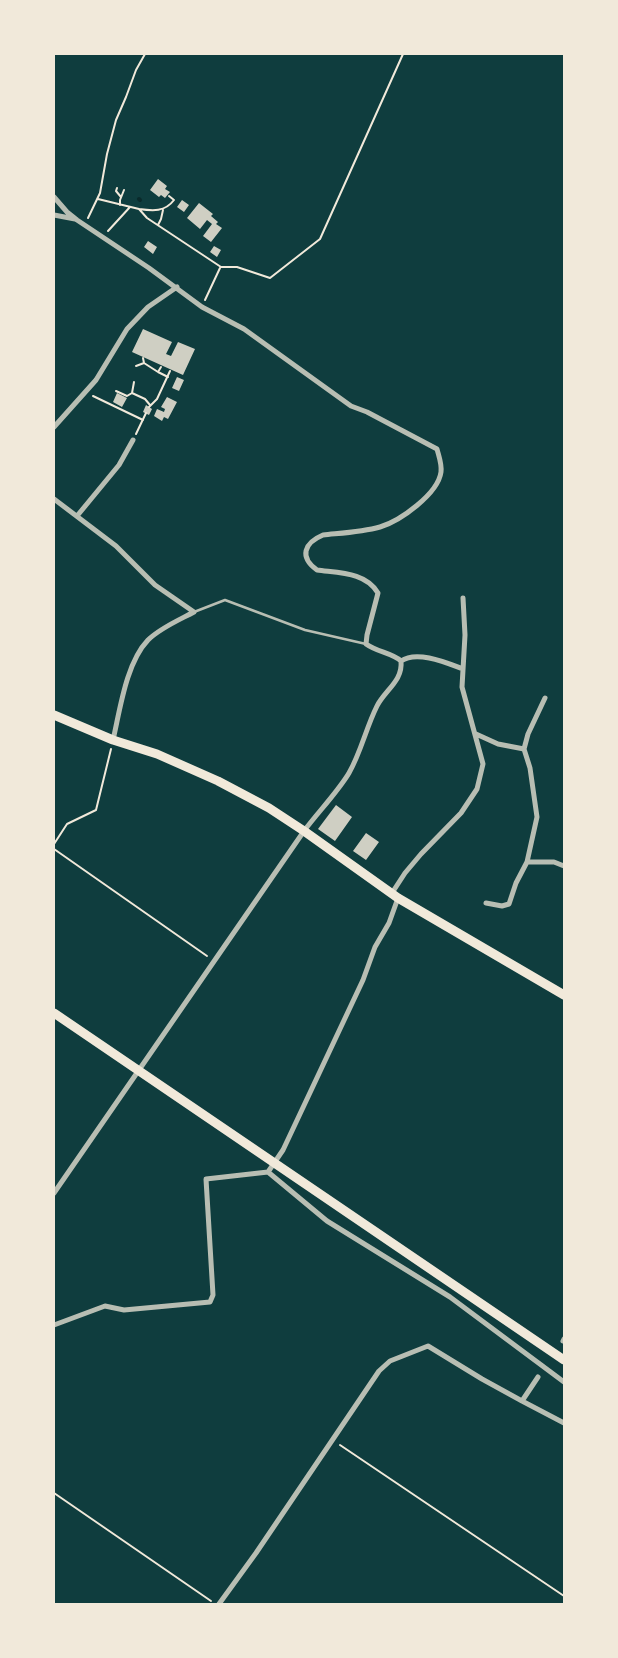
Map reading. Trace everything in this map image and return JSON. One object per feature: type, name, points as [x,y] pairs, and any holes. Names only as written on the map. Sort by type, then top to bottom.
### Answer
[{"type":"main road","points":[[54,715],[113,740],[157,754],[218,781],[269,808],[304,830],[395,895],[564,995]]},
{"type":"main road","points":[[54,1013],[564,1360]]},
{"type":"street","points":[[54,197],[77,220],[177,287],[202,307],[244,329],[351,406],[367,412],[437,450],[441,473],[436,484],[413,509],[381,526],[323,534],[315,538],[308,545],[305,552],[311,566],[318,570],[363,577],[374,585],[378,593],[366,644],[375,650],[396,657],[401,661],[402,669],[397,680],[378,705],[361,748],[348,774],[304,830],[54,1193]]},
{"type":"street","points":[[54,215],[77,220]]},
{"type":"street","points":[[54,427],[96,380],[128,329],[148,307],[177,287]]},
{"type":"street","points":[[77,516],[118,465],[133,440]]},
{"type":"street","points":[[54,499],[116,546],[155,585],[194,612],[158,631],[147,641],[137,655],[129,676],[113,740]]},
{"type":"street","points":[[268,1172],[283,1150],[363,980],[375,947],[389,923],[395,895],[405,873],[461,814],[477,788],[483,764],[462,687],[466,635],[463,598]]},
{"type":"street","points":[[401,661],[407,657],[436,659],[463,669]]},
{"type":"street","points":[[486,903],[502,906],[509,904],[516,883],[527,862],[537,818],[530,768],[524,748],[528,734],[545,698]]},
{"type":"street","points":[[476,734],[498,744],[524,748]]},
{"type":"street","points":[[527,862],[554,862],[564,866]]},
{"type":"street","points":[[54,1325],[105,1306],[124,1310],[210,1302],[213,1295],[206,1179],[268,1172],[327,1221],[450,1297],[564,1382]]},
{"type":"street","points":[[219,1604],[256,1553],[378,1371],[390,1361],[428,1346],[482,1379],[564,1423]]},
{"type":"street","points":[[522,1401],[538,1377]]},
{"type":"lane","points":[[194,612],[225,600],[305,630],[366,644]]},
{"type":"path","points":[[84,224],[98,199],[116,120],[136,70],[145,54]]},
{"type":"path","points":[[139,209],[147,218],[220,267],[237,267],[270,278],[320,239],[403,54]]},
{"type":"path","points":[[117,188],[116,191],[121,197]]},
{"type":"path","points":[[120,205],[124,190]]},
{"type":"path","points":[[98,199],[139,209],[163,210],[170,206],[174,200],[169,196]]},
{"type":"path","points":[[108,231],[130,207]]},
{"type":"path","points":[[158,225],[163,210]]},
{"type":"path","points":[[202,307],[220,267]]},
{"type":"path","points":[[143,358],[144,363],[168,377]]},
{"type":"path","points":[[136,366],[144,363]]},
{"type":"path","points":[[158,372],[161,367]]},
{"type":"path","points":[[116,391],[127,396],[132,394],[145,399],[150,406],[157,399],[170,371]]},
{"type":"path","points":[[132,394],[134,382]]},
{"type":"path","points":[[86,393],[143,420]]},
{"type":"path","points":[[133,440],[146,413]]},
{"type":"path","points":[[54,844],[67,824],[96,810],[113,740]]},
{"type":"path","points":[[54,849],[214,960]]},
{"type":"path","points":[[332,1439],[564,1596]]},
{"type":"path","points":[[54,1494],[215,1604]]},
{"type":"building","points":[[158,179],[167,186],[165,189],[170,192],[165,198],[161,195],[159,197],[150,190]]},
{"type":"building","points":[[182,200],[189,205],[184,212],[177,207]]},
{"type":"building","points":[[199,203],[213,214],[211,216],[218,222],[216,224],[222,228],[211,242],[203,236],[212,224],[207,220],[200,229],[187,218]]},
{"type":"building","points":[[148,241],[157,247],[153,254],[144,247]]},
{"type":"building","points":[[214,246],[221,250],[217,257],[210,252]]},
{"type":"building","points":[[143,329],[172,342],[166,354],[171,356],[178,342],[195,349],[183,375],[132,352]]},
{"type":"building","points":[[177,377],[184,380],[179,391],[172,388]]},
{"type":"building","points":[[117,393],[127,398],[122,407],[113,402]]},
{"type":"building","points":[[167,397],[177,402],[168,419],[164,417],[162,421],[154,416],[157,409],[164,412],[165,409],[161,407]]},
{"type":"building","points":[[146,405],[152,409],[149,415],[143,412]]},
{"type":"building","points":[[336,805],[352,817],[335,841],[318,829]]},
{"type":"building","points":[[366,833],[379,842],[366,860],[353,851]]}]
